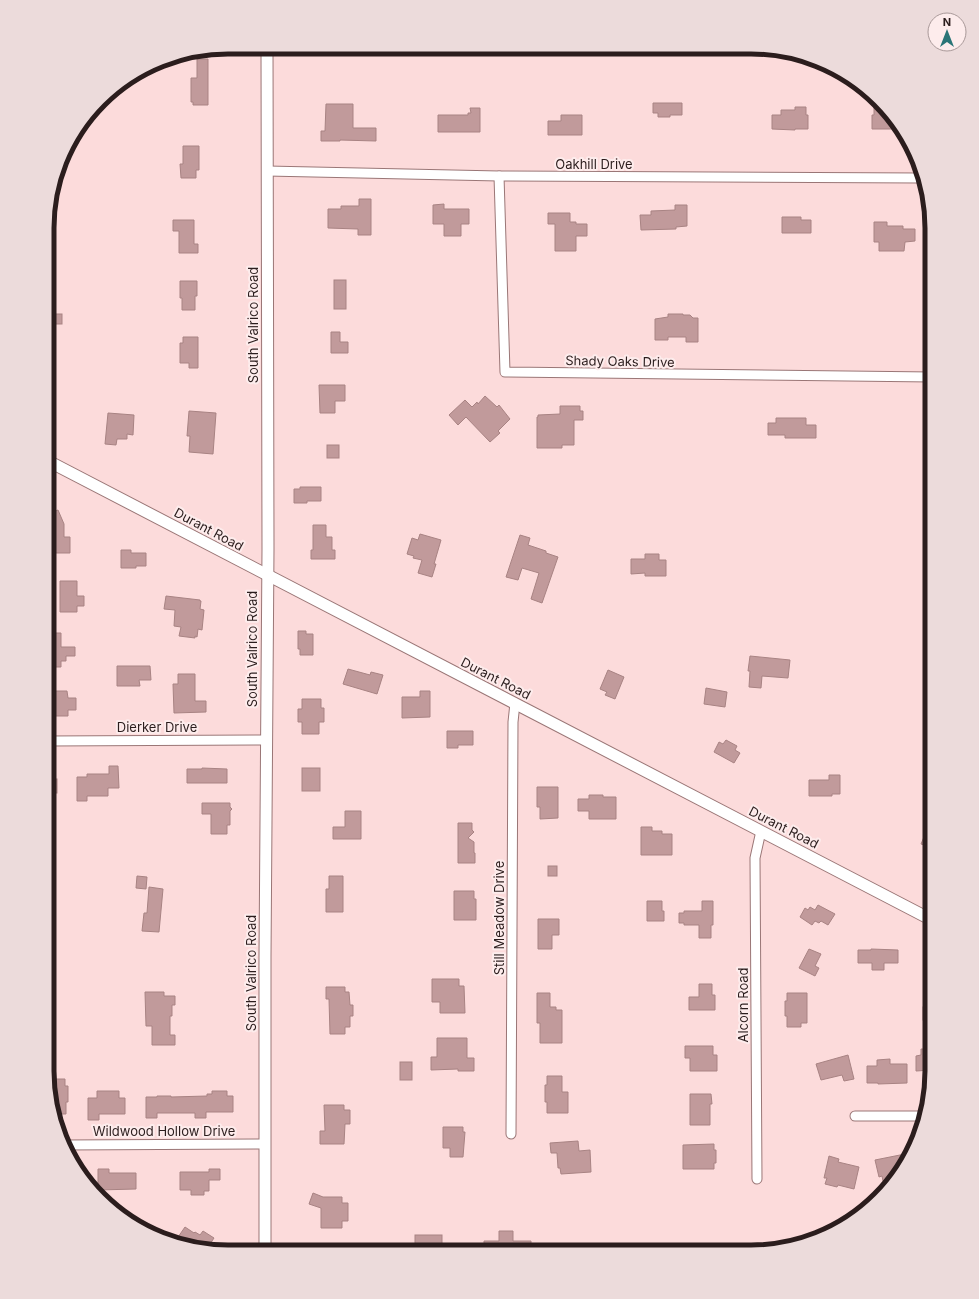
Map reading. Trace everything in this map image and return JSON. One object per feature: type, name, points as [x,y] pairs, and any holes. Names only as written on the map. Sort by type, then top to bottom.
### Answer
[{"type":"street","name":"South Valrico Road","points":[[265,1245],[267,54]]},
{"type":"street","name":"Oakhill Drive","points":[[267,171],[499,176],[918,178]]},
{"type":"street","name":"Shady Oaks Drive","points":[[499,176],[505,372],[925,377]]},
{"type":"street","name":"Durant Road","points":[[54,464],[925,916]]},
{"type":"street","name":"Still Meadow Drive","points":[[511,1134],[513,722],[515,703]]},
{"type":"street","name":"Dierker Drive","points":[[54,741],[266,740]]},
{"type":"street","name":"Alcorn Road","points":[[757,1179],[755,858],[761,831]]},
{"type":"street","points":[[855,1116],[919,1116]]},
{"type":"street","name":"Wildwood Hollow Drive","points":[[71,1145],[264,1144]]},
{"type":"building","points":[[197,59],[208,59],[208,105],[193,105],[193,102],[191,102],[191,78],[197,78]]},
{"type":"building","points":[[653,103],[682,103],[682,115],[658,117],[658,113],[653,113]]},
{"type":"building","points":[[326,104],[353,104],[353,128],[376,128],[376,141],[321,141],[321,131],[325,131]]},
{"type":"building","points":[[874,105],[894,129],[872,129],[872,115],[874,115]]},
{"type":"building","points":[[795,107],[806,107],[806,115],[808,115],[808,129],[772,129],[772,115],[781,115],[781,110],[795,110]]},
{"type":"building","points":[[470,108],[480,108],[480,132],[438,132],[438,115],[468,115],[468,113],[471,113]]},
{"type":"building","points":[[561,115],[582,115],[582,135],[548,135],[548,121],[561,121]]},
{"type":"building","points":[[183,146],[199,146],[199,170],[196,170],[196,178],[181,178],[180,164],[183,164]]},
{"type":"building","points":[[359,199],[371,199],[371,235],[358,235],[358,229],[328,228],[328,209],[341,209],[341,206],[359,206]]},
{"type":"building","points":[[444,204],[444,209],[469,209],[469,224],[461,224],[461,236],[444,236],[444,224],[433,224],[433,205]]},
{"type":"building","points":[[675,205],[687,205],[687,226],[676,227],[676,229],[641,230],[640,215],[651,215],[651,211],[675,210]]},
{"type":"building","points":[[548,213],[570,213],[570,222],[576,222],[576,224],[587,224],[587,236],[576,236],[576,251],[555,251],[555,224],[548,224]]},
{"type":"building","points":[[782,217],[801,217],[801,220],[811,220],[811,233],[782,233]]},
{"type":"building","points":[[173,220],[194,220],[194,244],[198,244],[198,253],[179,253],[179,231],[173,231]]},
{"type":"building","points":[[874,222],[887,222],[887,226],[903,226],[903,229],[915,229],[915,241],[905,242],[904,251],[879,251],[879,242],[874,242]]},
{"type":"building","points":[[334,280],[346,280],[346,309],[334,309]]},
{"type":"building","points":[[180,281],[197,281],[195,310],[182,310]]},
{"type":"building","points":[[54,314],[62,314],[62,324],[54,324]]},
{"type":"building","points":[[668,314],[683,314],[690,315],[693,318],[698,318],[698,342],[686,342],[686,337],[668,337],[668,340],[655,340],[655,319],[668,317]]},
{"type":"building","points":[[331,332],[340,332],[340,342],[348,342],[348,353],[331,353]]},
{"type":"building","points":[[183,337],[198,337],[198,368],[189,368],[189,363],[180,363],[180,343],[183,343]]},
{"type":"building","points":[[319,385],[345,385],[345,401],[335,401],[335,413],[320,413]]},
{"type":"building","points":[[485,396],[497,407],[499,405],[510,419],[498,431],[500,433],[490,442],[466,417],[458,425],[449,415],[465,400],[472,407],[477,402],[478,404]]},
{"type":"building","points":[[560,406],[580,406],[580,411],[583,411],[583,420],[574,420],[574,445],[562,445],[562,448],[537,448],[538,415],[560,414]]},
{"type":"building","points":[[189,411],[216,413],[213,454],[189,452],[190,436],[187,436]]},
{"type":"building","points":[[108,413],[134,415],[133,435],[127,434],[127,439],[117,439],[116,445],[105,444]]},
{"type":"building","points":[[776,418],[806,418],[806,425],[816,425],[816,438],[785,438],[785,435],[768,435],[768,423],[776,423]]},
{"type":"building","points":[[327,445],[339,445],[339,458],[327,458]]},
{"type":"building","points":[[300,487],[321,487],[321,501],[294,503],[294,489],[300,489]]},
{"type":"building","points":[[58,510],[64,524],[64,537],[70,537],[70,553],[54,553],[54,512]]},
{"type":"building","points":[[313,525],[326,525],[326,537],[332,537],[332,550],[335,550],[335,559],[311,559],[311,550],[313,550]]},
{"type":"building","points":[[420,534],[441,540],[432,577],[418,573],[422,560],[413,558],[414,556],[407,554],[412,538],[418,540]]},
{"type":"building","points":[[520,535],[530,538],[528,545],[558,557],[542,603],[531,599],[539,573],[522,568],[518,580],[506,577]]},
{"type":"building","points":[[121,550],[131,550],[131,553],[146,553],[146,566],[121,568]]},
{"type":"building","points":[[645,554],[659,554],[659,560],[666,560],[666,576],[645,576],[645,573],[631,574],[631,559],[645,559]]},
{"type":"building","points":[[60,581],[77,581],[77,596],[84,596],[84,606],[77,606],[77,612],[60,612]]},
{"type":"building","points":[[166,596],[201,601],[200,609],[204,610],[202,630],[198,629],[197,637],[179,636],[181,627],[174,626],[175,610],[164,609]]},
{"type":"building","points":[[298,631],[306,631],[306,634],[313,634],[313,655],[300,655],[300,649],[298,649]]},
{"type":"building","points":[[54,633],[61,633],[61,647],[75,647],[75,656],[66,656],[66,661],[61,661],[61,667],[54,667]]},
{"type":"building","points":[[750,656],[790,660],[788,678],[762,676],[761,688],[749,687],[750,671],[748,671]]},
{"type":"building","points":[[117,666],[150,666],[151,680],[139,680],[140,686],[117,686]]},
{"type":"building","points":[[348,669],[370,675],[371,672],[383,675],[377,694],[343,684]]},
{"type":"building","points":[[608,670],[624,677],[615,699],[605,695],[607,692],[600,689]]},
{"type":"building","points":[[178,674],[195,674],[195,701],[206,701],[206,712],[174,713],[173,684],[178,684]]},
{"type":"building","points":[[706,688],[727,692],[725,707],[704,704]]},
{"type":"building","points":[[54,691],[67,691],[68,698],[76,698],[76,710],[68,710],[68,716],[54,716]]},
{"type":"building","points":[[420,691],[430,691],[430,717],[402,718],[402,697],[420,697]]},
{"type":"building","points":[[302,699],[321,699],[321,708],[324,708],[324,722],[319,722],[319,734],[302,734],[302,722],[298,722],[298,709],[302,709]]},
{"type":"building","points":[[447,731],[473,731],[473,745],[458,745],[458,748],[447,748]]},
{"type":"building","points":[[726,740],[737,746],[735,750],[740,753],[734,763],[714,752],[719,742],[723,744]]},
{"type":"building","points":[[109,766],[118,766],[119,788],[108,788],[108,796],[87,796],[87,801],[77,801],[77,777],[87,777],[87,774],[109,774]]},
{"type":"building","points":[[302,768],[320,768],[320,791],[302,791]]},
{"type":"building","points":[[187,769],[227,769],[227,783],[187,783]]},
{"type":"building","points":[[829,775],[840,775],[840,794],[832,794],[832,796],[809,796],[809,780],[829,780]]},
{"type":"building","points":[[54,779],[57,779],[57,793],[54,793]]},
{"type":"building","points":[[537,787],[558,787],[558,818],[540,819],[540,807],[537,807]]},
{"type":"building","points":[[589,795],[616,797],[616,819],[589,819],[589,811],[578,811],[578,799],[589,799]]},
{"type":"building","points":[[202,803],[230,803],[230,807],[232,809],[230,811],[230,825],[227,825],[227,834],[211,834],[211,814],[202,814]]},
{"type":"building","points":[[345,811],[361,811],[361,839],[333,839],[333,827],[345,827]]},
{"type":"building","points":[[458,823],[472,823],[472,830],[474,832],[468,838],[474,842],[475,863],[458,863]]},
{"type":"building","points":[[641,827],[652,827],[652,831],[662,831],[662,834],[672,834],[672,855],[641,855]]},
{"type":"building","points":[[925,835],[925,845],[921,844]]},
{"type":"building","points":[[548,866],[557,866],[557,876],[548,876]]},
{"type":"building","points":[[137,876],[147,877],[146,889],[136,888]]},
{"type":"building","points":[[329,876],[343,876],[343,912],[326,912],[326,889],[329,889]]},
{"type":"building","points":[[149,887],[163,889],[159,932],[142,931],[144,913],[147,913]]},
{"type":"building","points":[[454,891],[474,891],[474,899],[476,899],[476,920],[454,920]]},
{"type":"building","points":[[647,901],[662,901],[664,921],[647,921]]},
{"type":"building","points":[[702,901],[713,901],[713,925],[711,925],[711,938],[699,938],[699,925],[684,925],[684,923],[679,923],[679,913],[684,913],[684,911],[702,911]]},
{"type":"building","points":[[818,905],[835,914],[828,925],[821,921],[819,923],[815,921],[812,925],[800,917],[805,908],[808,910],[810,907],[815,910]]},
{"type":"building","points":[[538,919],[559,919],[559,935],[552,935],[552,949],[538,949]]},
{"type":"building","points":[[809,949],[821,954],[815,966],[819,968],[815,976],[799,968]]},
{"type":"building","points":[[858,950],[898,950],[898,963],[884,963],[884,970],[872,970],[872,963],[858,963]]},
{"type":"building","points":[[432,979],[459,979],[459,986],[464,986],[465,1013],[440,1013],[440,1002],[432,1002]]},
{"type":"building","points":[[699,984],[712,984],[712,995],[715,995],[715,1010],[689,1010],[689,997],[699,997]]},
{"type":"building","points":[[326,987],[345,987],[345,992],[349,992],[350,1005],[353,1005],[353,1016],[350,1016],[350,1027],[345,1027],[345,1034],[330,1034],[329,999],[326,999]]},
{"type":"building","points":[[145,992],[164,992],[164,996],[175,996],[175,1005],[172,1005],[172,1016],[170,1016],[170,1035],[175,1035],[175,1045],[152,1045],[152,1026],[146,1026]]},
{"type":"building","points":[[537,993],[550,993],[550,1007],[556,1007],[556,1010],[562,1010],[562,1043],[540,1043],[540,1023],[537,1023]]},
{"type":"building","points":[[787,993],[807,993],[807,1023],[801,1023],[801,1027],[787,1027],[785,1001],[787,1001]]},
{"type":"building","points":[[923,1007],[925,1007],[925,1020],[923,1020]]},
{"type":"building","points":[[437,1038],[467,1038],[467,1058],[474,1058],[474,1071],[458,1071],[458,1069],[431,1070],[431,1057],[437,1057]]},
{"type":"building","points":[[685,1046],[713,1046],[713,1055],[717,1055],[717,1071],[690,1071],[690,1058],[685,1058]]},
{"type":"building","points":[[921,1049],[925,1049],[925,1070],[916,1071],[916,1056],[921,1055]]},
{"type":"building","points":[[848,1055],[854,1079],[844,1081],[842,1075],[821,1080],[816,1064]]},
{"type":"building","points":[[890,1059],[890,1064],[907,1064],[907,1083],[867,1083],[867,1066],[877,1066],[877,1060]]},
{"type":"building","points":[[400,1062],[412,1062],[412,1080],[400,1080]]},
{"type":"building","points":[[547,1076],[562,1076],[562,1092],[568,1092],[568,1113],[547,1113],[547,1102],[545,1102],[545,1085],[547,1085]]},
{"type":"building","points":[[54,1079],[65,1079],[65,1086],[68,1086],[66,1114],[59,1114],[55,1094]]},
{"type":"building","points":[[97,1091],[119,1091],[119,1098],[125,1098],[125,1114],[99,1114],[99,1120],[88,1120],[88,1098],[97,1098]]},
{"type":"building","points":[[212,1091],[227,1091],[227,1096],[233,1096],[233,1112],[206,1112],[206,1118],[195,1118],[195,1113],[157,1113],[157,1118],[146,1118],[146,1097],[207,1096],[207,1094],[212,1094]]},
{"type":"building","points":[[690,1094],[711,1094],[712,1104],[710,1104],[710,1125],[690,1125]]},
{"type":"building","points":[[324,1105],[344,1105],[344,1110],[350,1110],[350,1124],[345,1124],[344,1144],[320,1144],[320,1131],[325,1131]]},
{"type":"building","points":[[443,1127],[463,1127],[463,1132],[465,1132],[463,1157],[450,1157],[450,1148],[443,1148]]},
{"type":"building","points":[[578,1141],[579,1151],[590,1150],[591,1172],[561,1174],[560,1168],[558,1168],[557,1153],[551,1153],[550,1143]]},
{"type":"building","points":[[714,1144],[714,1150],[716,1150],[716,1163],[714,1163],[714,1169],[683,1169],[683,1145]]},
{"type":"building","points":[[904,1154],[886,1180],[883,1181],[882,1176],[879,1177],[875,1160]]},
{"type":"building","points":[[829,1156],[839,1159],[838,1162],[859,1167],[854,1189],[838,1185],[837,1187],[825,1184],[827,1178],[824,1178]]},
{"type":"building","points":[[98,1169],[109,1169],[109,1173],[136,1173],[136,1189],[101,1190],[98,1187]]},
{"type":"building","points":[[209,1169],[220,1169],[220,1180],[209,1180],[209,1191],[204,1191],[204,1195],[191,1195],[191,1190],[180,1190],[180,1172],[209,1172]]},
{"type":"building","points":[[313,1193],[323,1197],[342,1197],[342,1203],[348,1203],[348,1221],[342,1221],[342,1228],[321,1228],[321,1208],[309,1204]]},
{"type":"building","points":[[185,1227],[200,1235],[203,1231],[214,1238],[211,1244],[178,1238]]},
{"type":"building","points":[[499,1231],[513,1231],[513,1241],[531,1241],[531,1245],[484,1245],[484,1241],[499,1241]]},
{"type":"building","points":[[415,1235],[442,1235],[442,1245],[415,1245]]}]
